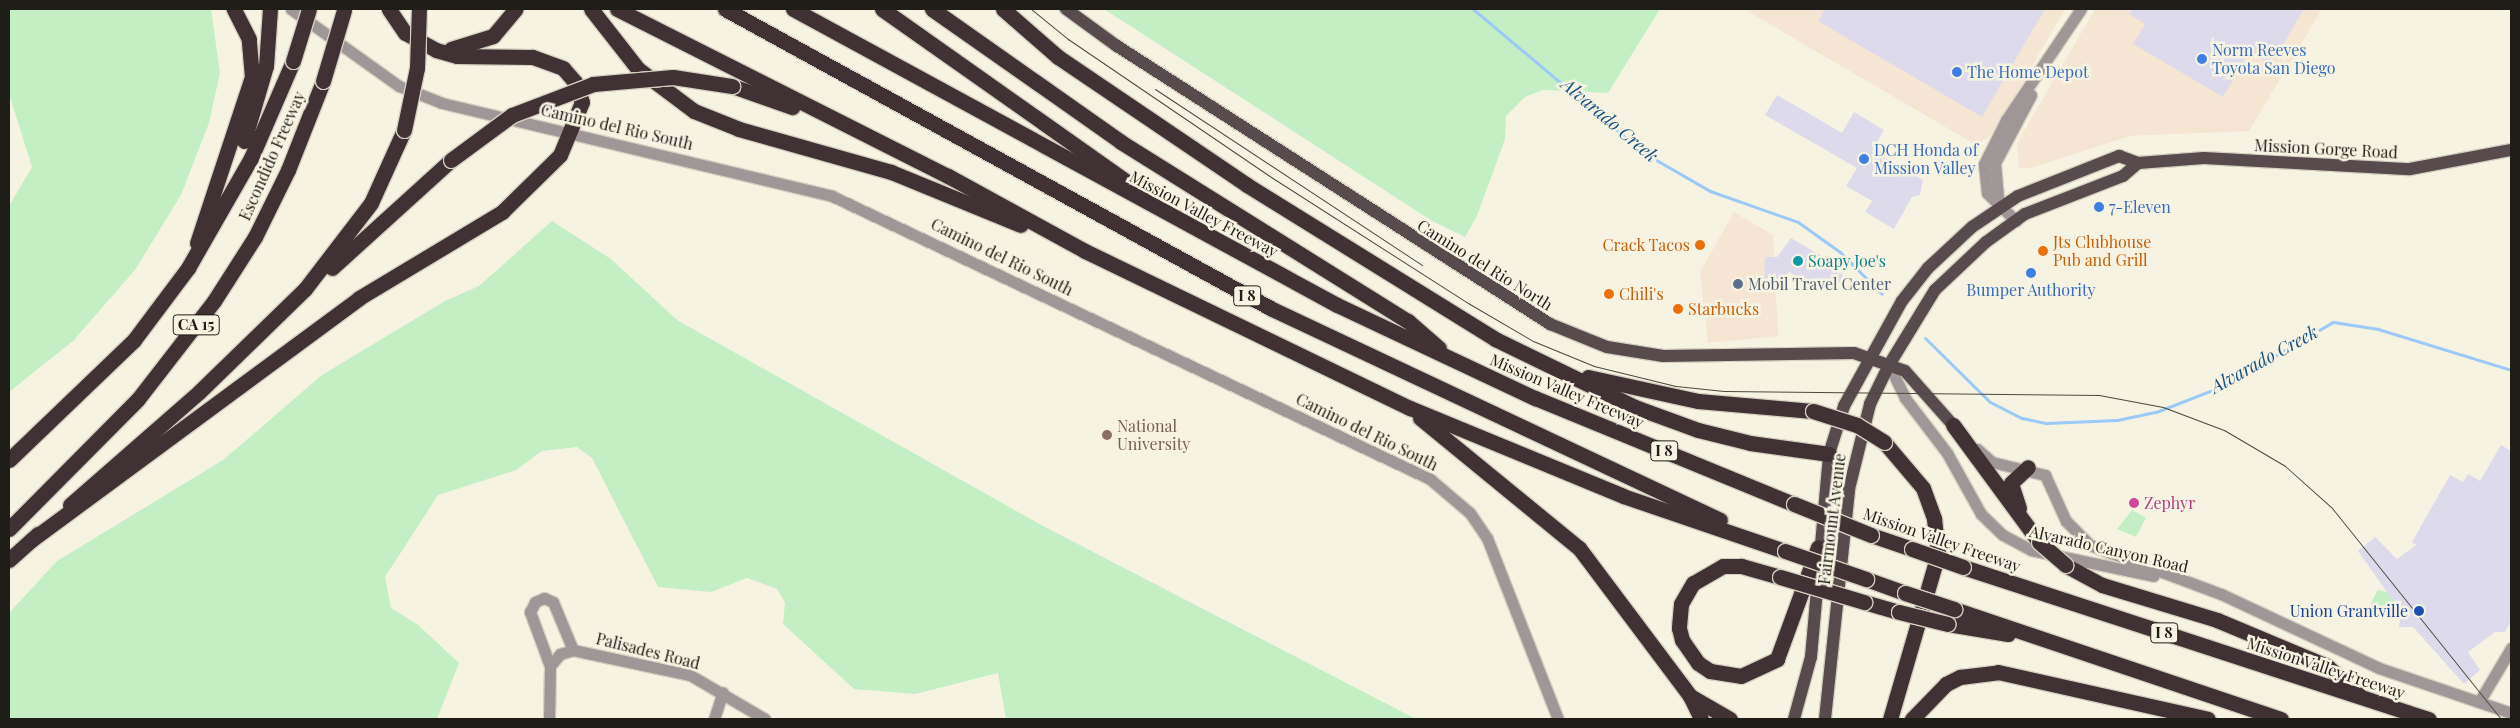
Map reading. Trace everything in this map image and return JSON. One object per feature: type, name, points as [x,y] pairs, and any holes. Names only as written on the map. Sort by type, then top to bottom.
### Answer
[{"type":"highway","points":[[188,268],[252,77],[249,39],[234,9]]},
{"type":"highway","points":[[214,194],[252,120],[269,40],[270,9]]},
{"type":"highway","name":"Escondido Freeway","points":[[9,460],[134,340],[188,268],[252,158],[293,61],[309,9]]},
{"type":"highway","name":"Escondido Freeway","points":[[9,529],[138,399],[214,301],[255,237],[288,170],[323,81],[336,43],[344,9]]},
{"type":"highway","points":[[30,541],[66,519],[351,304],[502,212],[560,155],[572,134],[581,112],[581,95],[572,78],[556,64],[532,57],[457,56],[436,50],[405,33],[389,9]]},
{"type":"highway","points":[[305,289],[371,203],[404,130],[417,68],[419,9]]},
{"type":"highway","points":[[436,50],[482,42],[500,30],[516,9]]},
{"type":"highway","points":[[591,9],[618,49],[648,79],[700,114],[734,128],[891,172],[1085,251]]},
{"type":"highway","points":[[617,9],[739,69],[1085,251],[1410,408],[1623,496],[1785,551]]},
{"type":"highway","name":"I 8","points":[[725,9],[1272,309],[1785,551],[2281,719]]},
{"type":"highway","name":"Mission Valley Freeway","points":[[793,9],[1166,214],[1455,362],[1870,534],[1963,567],[2365,700],[2429,719]]},
{"type":"highway","points":[[882,9],[1121,174],[1166,214]]},
{"type":"highway","points":[[932,9],[1129,147],[1408,321],[1455,362]]},
{"type":"highway","points":[[1003,9],[1076,68],[1256,190],[1495,339],[1635,407],[1698,430],[1750,443],[1829,454]]},
{"type":"highway","points":[[1014,9],[1076,68]]},
{"type":"highway","points":[[9,560],[199,392],[305,289],[451,160],[512,115],[593,84],[673,77],[732,86],[850,128]]},
{"type":"highway","points":[[1551,367],[1645,392],[1813,411],[1858,425],[1884,442],[1923,488],[1934,519],[1938,554],[1890,719]]},
{"type":"highway","points":[[1410,408],[1579,548],[1690,696],[1701,719]]},
{"type":"highway","points":[[1953,424],[2034,537],[2066,562],[2102,585],[2217,620],[2327,666],[2365,700]]},
{"type":"highway","points":[[2028,468],[2014,476],[2011,492],[2034,537]]},
{"type":"highway","points":[[1818,547],[1777,658],[1741,676],[1710,671],[1698,663],[1682,640],[1679,628],[1681,604],[1693,583],[1723,566],[1741,566],[1780,577],[1864,602],[1899,612],[1948,624],[2062,644]]},
{"type":"highway","points":[[1912,719],[1946,684],[1960,677],[1998,672],[2208,719]]},
{"type":"highway","points":[[1690,696],[1730,719]]},
{"type":"main road","name":"Camino del Rio North","points":[[1066,9],[1510,302],[1557,328],[1607,347],[1663,356],[1837,351],[1868,356],[1889,364],[1912,377],[1953,424]]},
{"type":"main road","name":"Mission Gorge Road","points":[[1999,209],[2018,196],[2089,165],[2119,156],[2138,163],[2204,158],[2410,169],[2511,150]]},
{"type":"main road","points":[[2016,221],[2064,196],[2123,176],[2138,163]]},
{"type":"main road","name":"Fairmount Avenue","points":[[1794,719],[1811,657],[1818,547],[1829,454],[1844,406],[1868,356],[1928,268],[1999,209]]},
{"type":"main road","name":"Fairmount Avenue","points":[[1825,719],[1849,489],[1870,404],[1889,364],[1941,283],[2016,221]]},
{"type":"street","name":"Camino del Rio South","points":[[291,9],[336,43],[416,92],[477,112],[832,196],[1430,479],[1470,512],[1487,538],[1558,719]]},
{"type":"street","points":[[2016,221],[1999,209],[1995,163],[2037,80],[2081,9]]},
{"type":"street","name":"Alvarado Canyon Road","points":[[1889,364],[1905,398],[1947,453],[1992,527],[2031,550],[2066,562],[2206,588]]},
{"type":"street","name":"Alvarado Canyon Road","points":[[1953,424],[1992,462],[2028,468],[2049,480],[2066,521],[2090,545],[2206,588],[2379,668],[2511,713]]},
{"type":"street","points":[[2066,562],[2090,545]]},
{"type":"street","name":"Palisades Road","points":[[573,650],[553,602],[544,598],[535,602],[530,612],[550,666],[560,654],[573,650],[690,675],[723,692],[765,719]]},
{"type":"street","points":[[2479,702],[2511,648]]},
{"type":"street","points":[[549,719],[550,666]]},
{"type":"street","points":[[714,719],[723,692]]},
{"type":"shaded area","points":[[1744,9],[2065,9],[1994,133],[1976,145]]},
{"type":"shaded area","points":[[2095,9],[2322,9],[2249,131],[2130,136],[2031,168],[2019,168],[2017,143]]},
{"type":"shaded area","name":"Mobil Travel Center","points":[[1734,212],[1773,235],[1778,336],[1708,343],[1700,272]]},
{"type":"green space","points":[[9,9],[211,9],[220,73],[209,123],[181,195],[135,270],[73,341],[9,392],[9,206],[32,167],[9,94]]},
{"type":"green space","points":[[1104,9],[1660,9],[1608,93],[1543,90],[1525,97],[1506,116],[1505,139],[1477,216],[1465,237],[1432,221]]},
{"type":"green space","points":[[552,221],[611,259],[677,320],[1043,526],[1416,719],[1006,719],[998,673],[915,694],[854,689],[783,624],[785,603],[777,589],[747,578],[711,592],[658,587],[592,458],[577,447],[542,451],[516,470],[438,495],[385,577],[391,608],[417,624],[459,663],[437,719],[9,719],[9,613],[57,561],[223,460],[322,375],[445,301],[479,286]]},
{"type":"green space","points":[[2132,510],[2146,518],[2136,537],[2117,529]]},
{"type":"green space","points":[[2378,590],[2387,592],[2401,608],[2396,609],[2400,614],[2378,616],[2371,603]]},
{"type":"building","name":"The Home Depot","points":[[1825,9],[2045,9],[1982,117],[1818,21]]},
{"type":"building","name":"Norm Reeves Toyota San Diego","points":[[2132,9],[2304,9],[2271,65],[2249,52],[2223,97],[2133,44],[2145,24],[2129,14]]},
{"type":"building","name":"DCH Honda of Mission Valley","points":[[1777,95],[1842,133],[1854,112],[1884,130],[1872,151],[1923,180],[1920,195],[1912,197],[1894,229],[1865,212],[1872,201],[1846,186],[1857,168],[1765,115]]},
{"type":"building","name":"Soapy Joe's","points":[[1791,238],[1837,265],[1835,269],[1843,275],[1835,290],[1827,284],[1815,287],[1789,272],[1778,290],[1764,289],[1765,257],[1777,257]]},
{"type":"building","name":"Union Grantville","points":[[2501,445],[2511,451],[2511,621],[2505,632],[2495,632],[2468,652],[2480,670],[2464,684],[2413,627],[2399,627],[2401,612],[2358,551],[2375,537],[2397,559],[2416,545],[2412,542],[2450,475],[2463,482],[2468,474],[2480,481]]},
{"type":"waterway","name":"Alvarado Creek","points":[[1473,9],[1644,153],[1710,191],[1798,222],[1840,252],[1882,294]]},
{"type":"waterway","name":"Alvarado Creek","points":[[1925,338],[1990,402],[2022,418],[2046,423],[2117,420],[2156,412],[2223,386],[2333,322],[2378,329],[2511,370]]},
{"type":"tram line","points":[[1031,9],[1068,39],[1271,177],[1468,303],[1533,341],[1594,366],[1676,386],[1724,391],[2099,395],[2163,407],[2224,430],[2285,466],[2332,508],[2501,719]]},
{"type":"tram line","points":[[1155,89],[1422,265]]},
{"type":"place","name":"Norm Reeves Toyota San Diego","points":[[2202,59]]},
{"type":"place","name":"The Home Depot","points":[[1957,72]]},
{"type":"place","name":"DCH Honda of Mission Valley","points":[[1864,159]]},
{"type":"place","name":"7-Eleven","points":[[2099,207]]},
{"type":"place","name":"Crack Tacos","points":[[1700,245]]},
{"type":"place","name":"Jts Clubhouse Pub and Grill","points":[[2043,251]]},
{"type":"place","name":"Soapy Joe's","points":[[1798,261]]},
{"type":"place","name":"Bumper Authority","points":[[2031,273]]},
{"type":"place","name":"Mobil Travel Center","points":[[1738,284]]},
{"type":"place","name":"Chili's","points":[[1609,294]]},
{"type":"place","name":"Starbucks","points":[[1678,309]]},
{"type":"place","name":"National University","points":[[1107,435]]},
{"type":"place","name":"Zephyr","points":[[2134,503]]},
{"type":"place","name":"Union Grantville","points":[[2419,611]]}]
